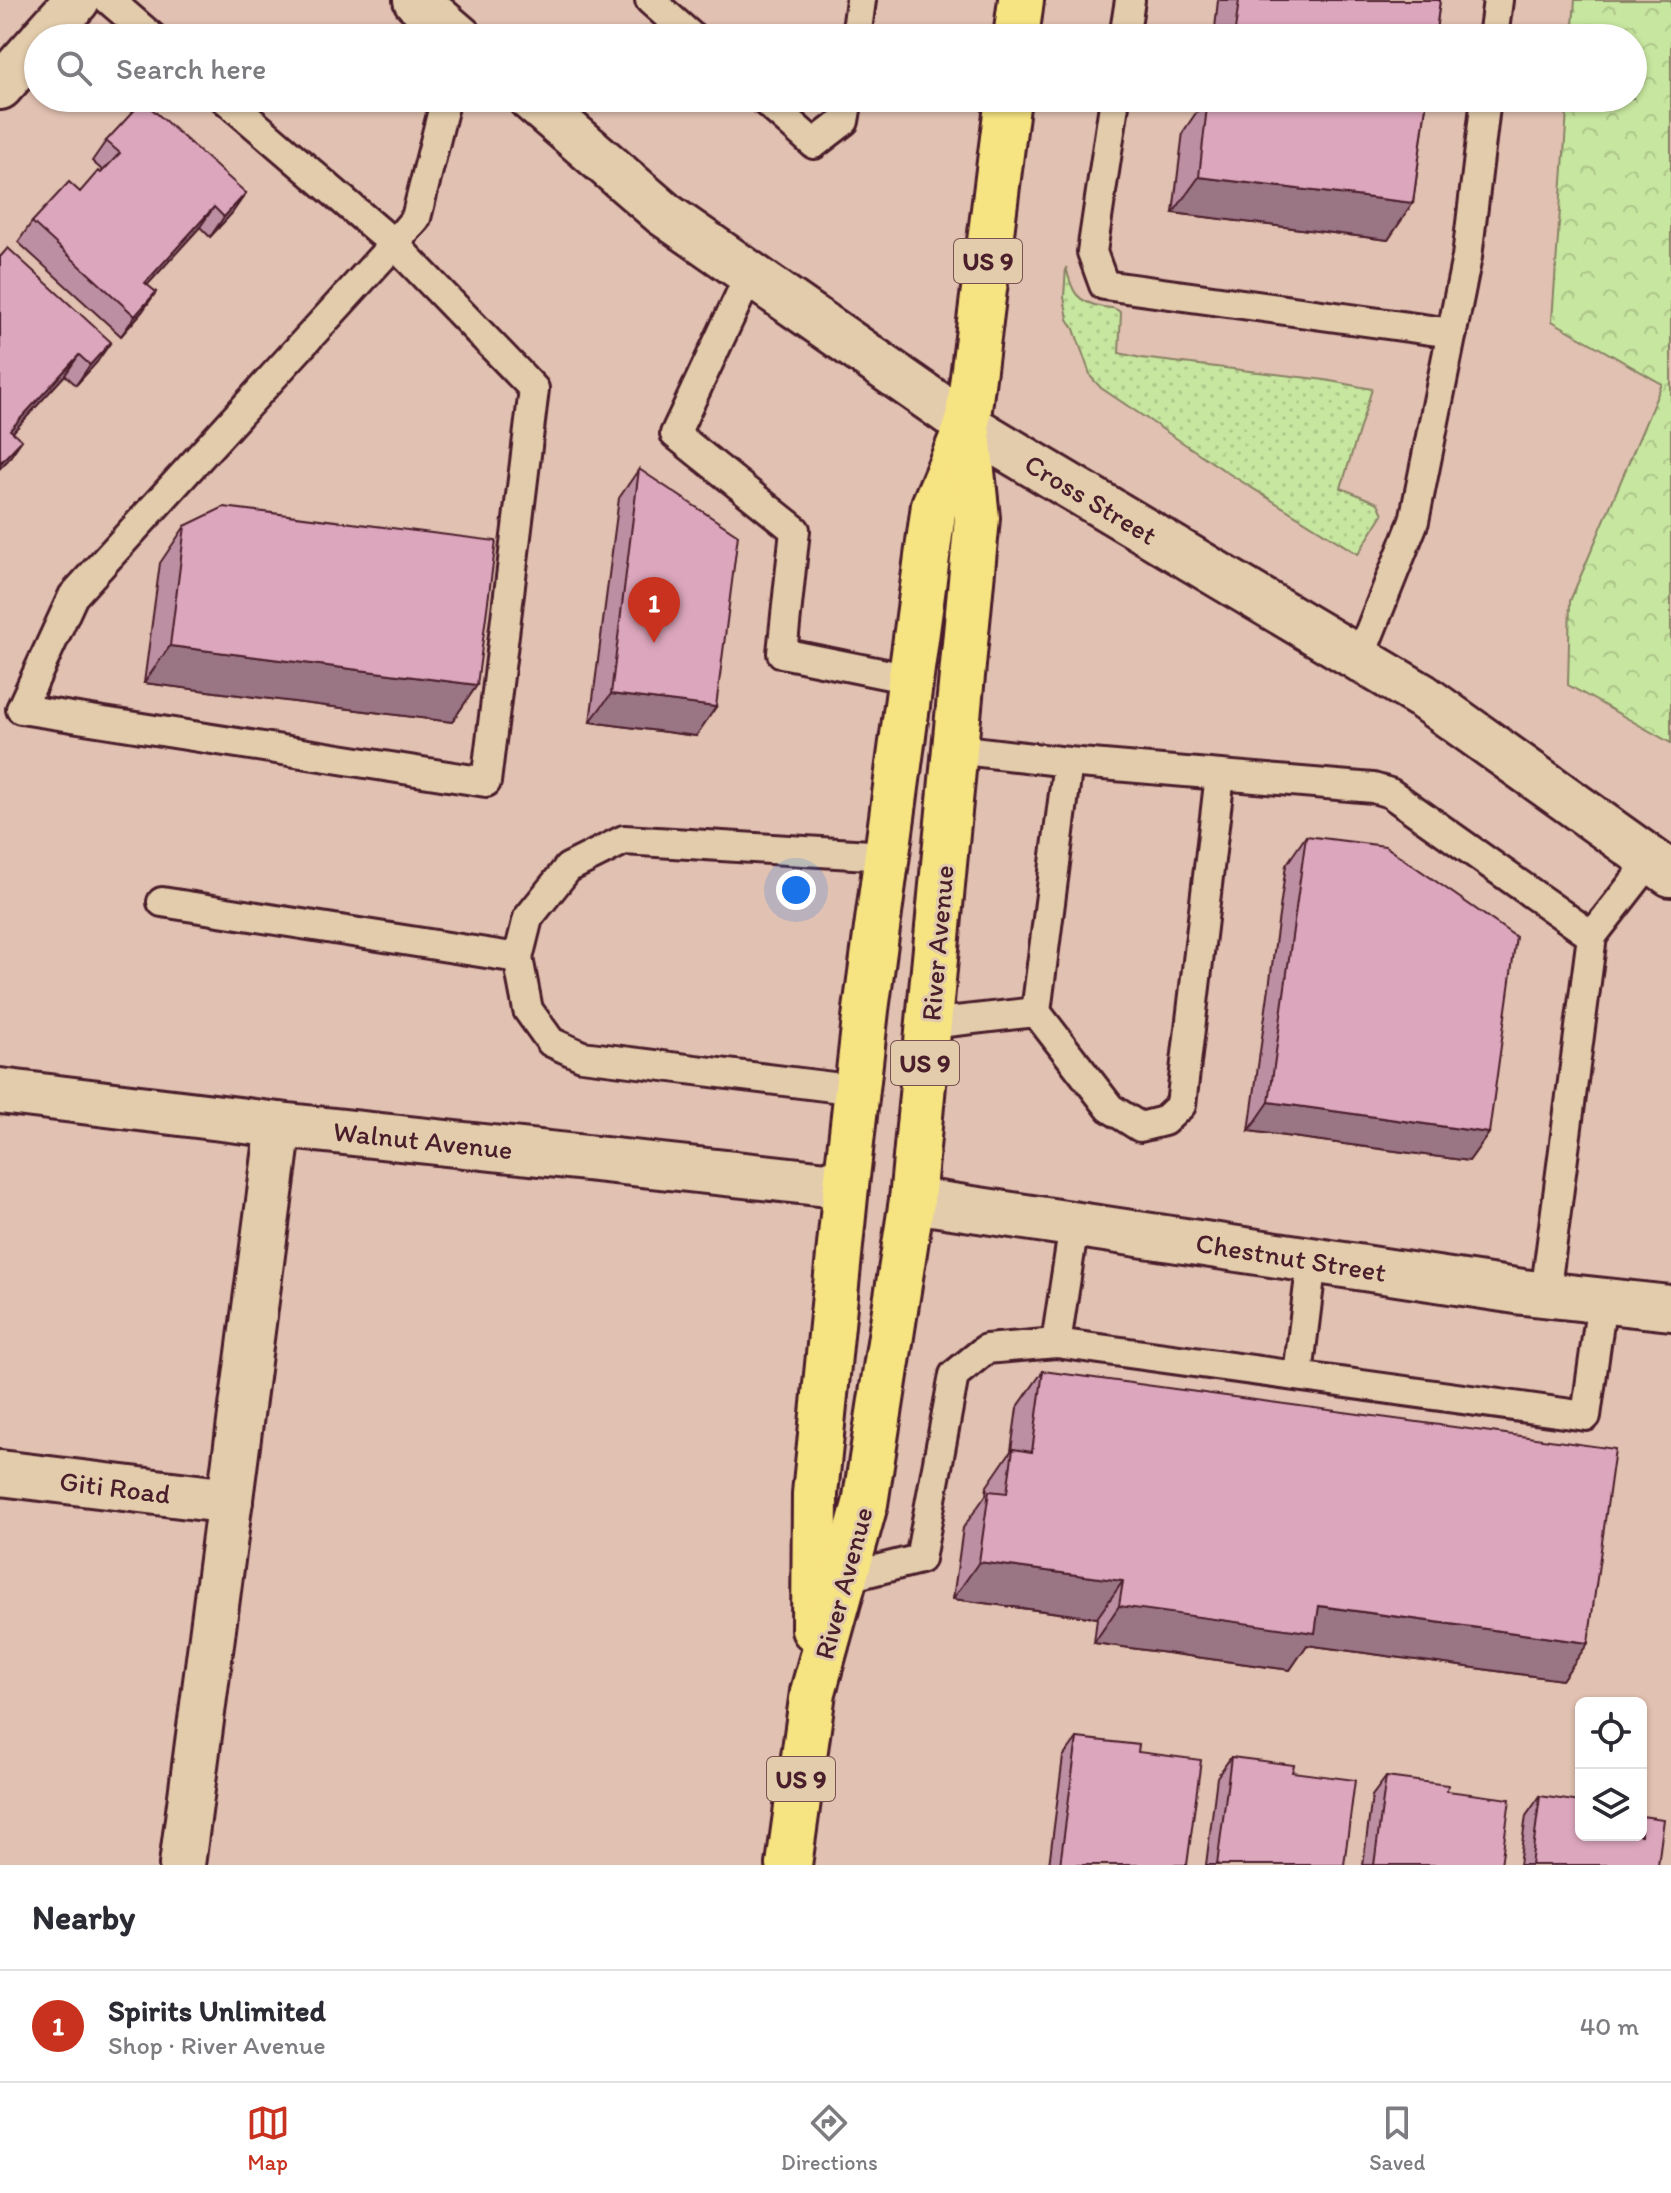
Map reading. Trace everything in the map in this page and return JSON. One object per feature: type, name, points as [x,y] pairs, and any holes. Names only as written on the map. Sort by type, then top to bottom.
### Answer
[{"type":"highway","points":[[1018,24],[1021,0]]},
{"type":"highway","name":"River Avenue","points":[[789,1865],[813,1692],[865,1504],[912,1200],[977,518],[967,425],[1006,112]]},
{"type":"highway","name":"River Avenue","points":[[813,1692],[815,1494],[857,1090],[934,505],[967,425]]},
{"type":"street","points":[[56,24],[77,0]]},
{"type":"street","points":[[416,0],[444,24]]},
{"type":"street","points":[[0,87],[24,60]]},
{"type":"street","name":"Cross Street","points":[[546,112],[664,214],[967,425],[1422,696],[1661,867]]},
{"type":"street","name":"Walnut Avenue","points":[[0,1091],[279,1125],[846,1186]]},
{"type":"street","points":[[182,1865],[279,1125]]},
{"type":"street","name":"Chestnut Street","points":[[912,1200],[1545,1295],[1671,1308]]},
{"type":"street","name":"Giti Road","points":[[0,1473],[230,1501]]},
{"type":"lane","points":[[109,0],[137,24]]},
{"type":"lane","points":[[650,0],[677,24]]},
{"type":"lane","points":[[858,24],[861,0]]},
{"type":"lane","points":[[1126,24],[1130,0]]},
{"type":"lane","points":[[1495,24],[1498,0]]},
{"type":"lane","points":[[240,112],[394,244],[534,389],[486,782],[21,709],[73,596],[394,244],[416,218],[442,112]]},
{"type":"lane","points":[[778,112],[814,144],[844,121],[846,112]]},
{"type":"lane","points":[[1113,112],[1092,252],[1104,285],[1452,333]]},
{"type":"lane","points":[[1359,659],[1414,521],[1467,257],[1484,112]]},
{"type":"lane","points":[[750,274],[675,434],[795,530],[782,653],[910,679]]},
{"type":"lane","points":[[955,749],[1068,762],[1373,788],[1390,793],[1592,936]]},
{"type":"lane","points":[[1068,762],[1036,1012],[1110,1108],[1140,1127],[1164,1121],[1181,1105],[1220,775]]},
{"type":"lane","points":[[857,1090],[582,1056],[551,1042],[528,1010],[518,958],[528,918],[568,868],[624,840],[886,856]]},
{"type":"lane","points":[[1545,1295],[1592,936],[1661,867]]},
{"type":"lane","points":[[162,902],[518,958]]},
{"type":"lane","points":[[929,1024],[1036,1012]]},
{"type":"lane","points":[[1056,1343],[1074,1225]]},
{"type":"lane","points":[[1298,1375],[1312,1260]]},
{"type":"lane","points":[[844,1578],[920,1559],[954,1375],[986,1349],[1056,1343],[1586,1416],[1602,1301]]},
{"type":"green space","points":[[1575,0],[1671,0],[1671,743],[1568,685],[1570,601],[1662,384],[1552,321],[1567,112],[1647,112],[1647,24],[1573,24]]},
{"type":"green space","points":[[1066,267],[1073,289],[1081,299],[1121,313],[1119,353],[1372,389],[1341,488],[1378,503],[1383,514],[1358,554],[1228,473],[1101,388],[1091,377],[1068,319],[1064,297]]},
{"type":"building","points":[[1239,0],[1440,0],[1437,24],[1236,24]]},
{"type":"building","points":[[133,112],[155,112],[246,193],[224,217],[214,207],[145,283],[156,292],[135,316],[32,222],[69,182],[80,192],[98,171],[101,173],[120,153],[106,141]]},
{"type":"building","points":[[1206,112],[1425,112],[1413,203],[1199,177]]},
{"type":"building","points":[[8,248],[111,342],[90,365],[79,355],[10,430],[22,440],[0,463],[0,257]]},
{"type":"building","points":[[639,469],[738,535],[716,707],[611,694]]},
{"type":"building","points":[[224,507],[496,541],[477,685],[170,646],[185,526]]},
{"type":"building","points":[[1306,836],[1385,846],[1516,937],[1489,1133],[1269,1102]]},
{"type":"building","points":[[1043,1371],[1615,1449],[1588,1643],[1319,1606],[1315,1633],[1119,1606],[1123,1581],[979,1562],[989,1491],[1007,1493],[1013,1449],[1032,1452]]},
{"type":"building","points":[[1077,1738],[1139,1745],[1138,1752],[1201,1760],[1187,1865],[1060,1865]]},
{"type":"building","points":[[1231,1757],[1294,1765],[1292,1772],[1355,1780],[1344,1865],[1217,1865]]},
{"type":"building","points":[[1386,1777],[1448,1785],[1447,1791],[1510,1799],[1501,1865],[1374,1865]]},
{"type":"building","points":[[1540,1796],[1575,1801],[1575,1841],[1647,1841],[1647,1817],[1664,1819],[1658,1865],[1531,1865]]},
{"type":"place","name":"Spirits Unlimited","points":[[654,643]]}]
